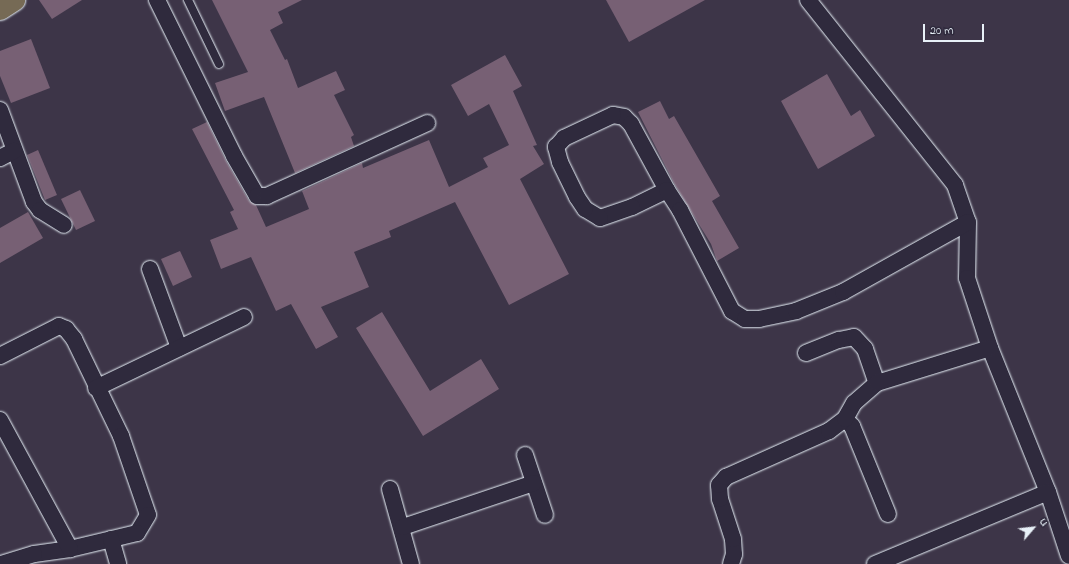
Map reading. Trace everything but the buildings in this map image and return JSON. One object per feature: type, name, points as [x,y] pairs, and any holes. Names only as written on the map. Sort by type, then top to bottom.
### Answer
[{"type":"highway","points":[[0,9],[14,0]]},
{"type":"street","points":[[157,0],[234,156],[257,196],[267,196],[427,124]]},
{"type":"street","points":[[808,0],[955,185],[968,222],[967,278],[990,348],[1048,492],[1069,556]]},
{"type":"street","points":[[0,110],[7,154],[40,210],[64,225]]},
{"type":"street","points":[[667,190],[611,216],[596,216],[585,209],[577,197],[560,162],[556,147],[564,138],[613,114],[624,117],[631,124],[667,190],[680,210],[732,311],[745,319],[759,319],[796,311],[843,292],[968,222]]},
{"type":"street","points":[[150,269],[179,348]]},
{"type":"street","points":[[96,388],[244,317]]},
{"type":"street","points":[[0,356],[59,326],[74,339],[96,388],[121,436],[148,508],[144,524],[137,533],[35,559],[1,564]]},
{"type":"street","points":[[806,354],[839,340],[854,337],[865,349],[877,383]]},
{"type":"street","points":[[731,564],[734,554],[732,539],[720,500],[719,485],[726,477],[830,431],[845,420],[854,403],[877,383],[990,348]]},
{"type":"street","points":[[0,420],[70,549]]},
{"type":"street","points":[[845,420],[852,426],[888,514]]},
{"type":"street","points":[[525,455],[544,515]]},
{"type":"street","points":[[403,527],[534,483]]},
{"type":"street","points":[[390,489],[403,527],[411,564]]},
{"type":"street","points":[[875,564],[1048,492]]},
{"type":"street","points":[[111,539],[118,564]]},
{"type":"lane","points":[[188,0],[219,64]]}]
